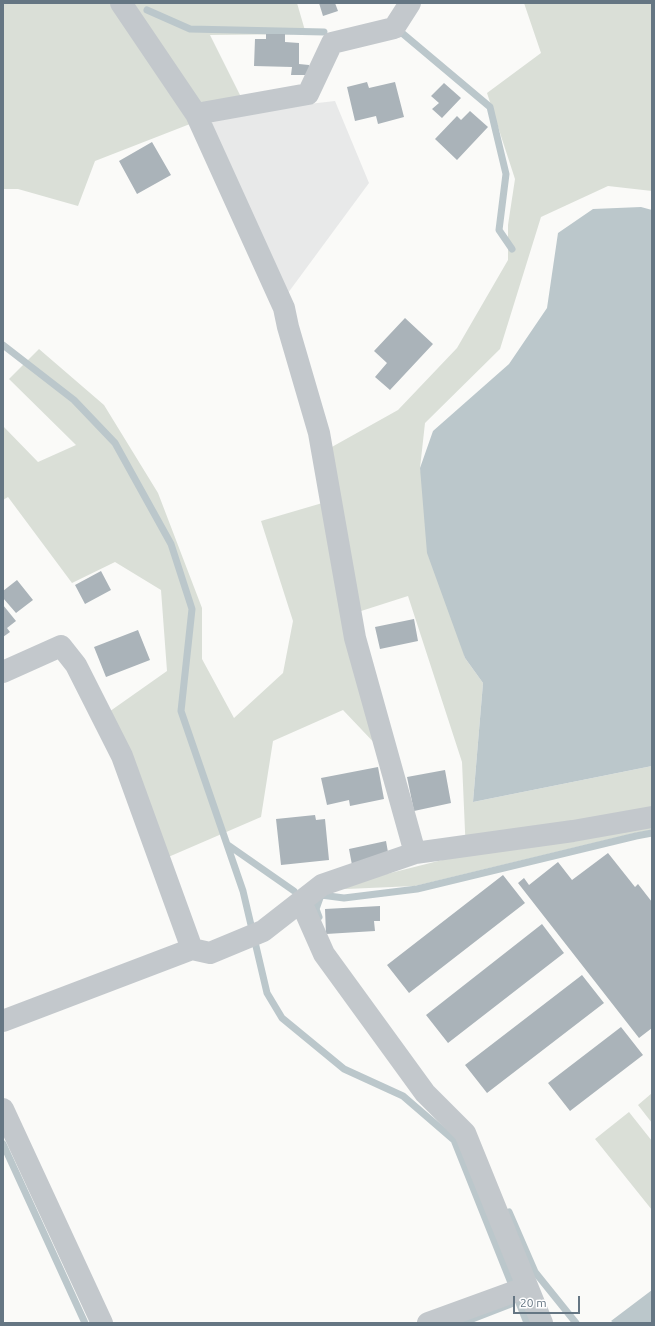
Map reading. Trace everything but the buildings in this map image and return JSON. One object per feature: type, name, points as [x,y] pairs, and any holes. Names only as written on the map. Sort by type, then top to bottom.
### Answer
[{"type":"street","points":[[120,3],[196,114],[284,308],[288,327],[319,434],[355,638],[415,853]]},
{"type":"street","points":[[196,114],[308,94],[332,42],[394,28],[410,3]]},
{"type":"street","points":[[3,672],[61,646],[76,665],[122,756],[192,949]]},
{"type":"street","points":[[3,1021],[192,949],[210,953],[253,935],[301,902],[322,885],[415,853],[652,817]]},
{"type":"street","points":[[301,902],[324,954],[425,1093],[465,1133],[542,1323]]},
{"type":"street","points":[[3,1109],[102,1323]]},
{"type":"street","points":[[428,1323],[527,1287]]},
{"type":"shaded area","points":[[3,3],[297,3],[306,34],[210,35],[248,111],[190,124],[95,161],[78,206],[18,189],[3,189]]},
{"type":"shaded area","points":[[524,3],[652,3],[652,191],[608,186],[541,217],[500,349],[425,423],[420,468],[465,658],[483,683],[473,802],[652,766],[652,830],[415,886],[323,890],[466,854],[462,762],[408,596],[358,612],[380,749],[343,710],[273,741],[261,817],[166,858],[106,714],[167,671],[161,590],[115,562],[72,583],[8,497],[3,500],[3,426],[38,462],[76,445],[9,379],[39,349],[104,405],[158,493],[202,608],[202,659],[234,718],[283,673],[293,621],[261,521],[336,499],[330,448],[398,410],[457,348],[508,260],[508,225],[515,179],[487,93],[541,53]]},
{"type":"shaded area","points":[[335,101],[369,183],[285,297],[205,118],[248,111]]},
{"type":"shaded area","points":[[641,207],[652,210],[652,766],[473,802],[483,683],[465,658],[427,553],[420,468],[433,431],[509,364],[547,308],[558,233],[593,209]]},
{"type":"shaded area","points":[[652,1093],[652,1123],[638,1105]]},
{"type":"shaded area","points":[[629,1112],[652,1141],[652,1210],[595,1139]]},
{"type":"shaded area","points":[[652,1290],[652,1323],[614,1323],[611,1321]]},
{"type":"waterway","points":[[147,10],[190,29],[324,32]]},
{"type":"waterway","points":[[394,35],[402,33],[490,107],[506,174],[499,230],[512,249]]},
{"type":"waterway","points":[[3,345],[74,400],[115,443],[171,544],[192,609],[181,711],[243,891],[267,993],[282,1018],[344,1069],[403,1096],[454,1140],[527,1323]]},
{"type":"waterway","points":[[319,917],[316,909],[321,895],[344,898],[417,889],[652,833]]},
{"type":"waterway","points":[[228,845],[294,891]]},
{"type":"waterway","points":[[3,1144],[85,1323]]},
{"type":"waterway","points":[[509,1212],[535,1272],[576,1323]]},
{"type":"waterway","points":[[462,1323],[511,1304]]}]
